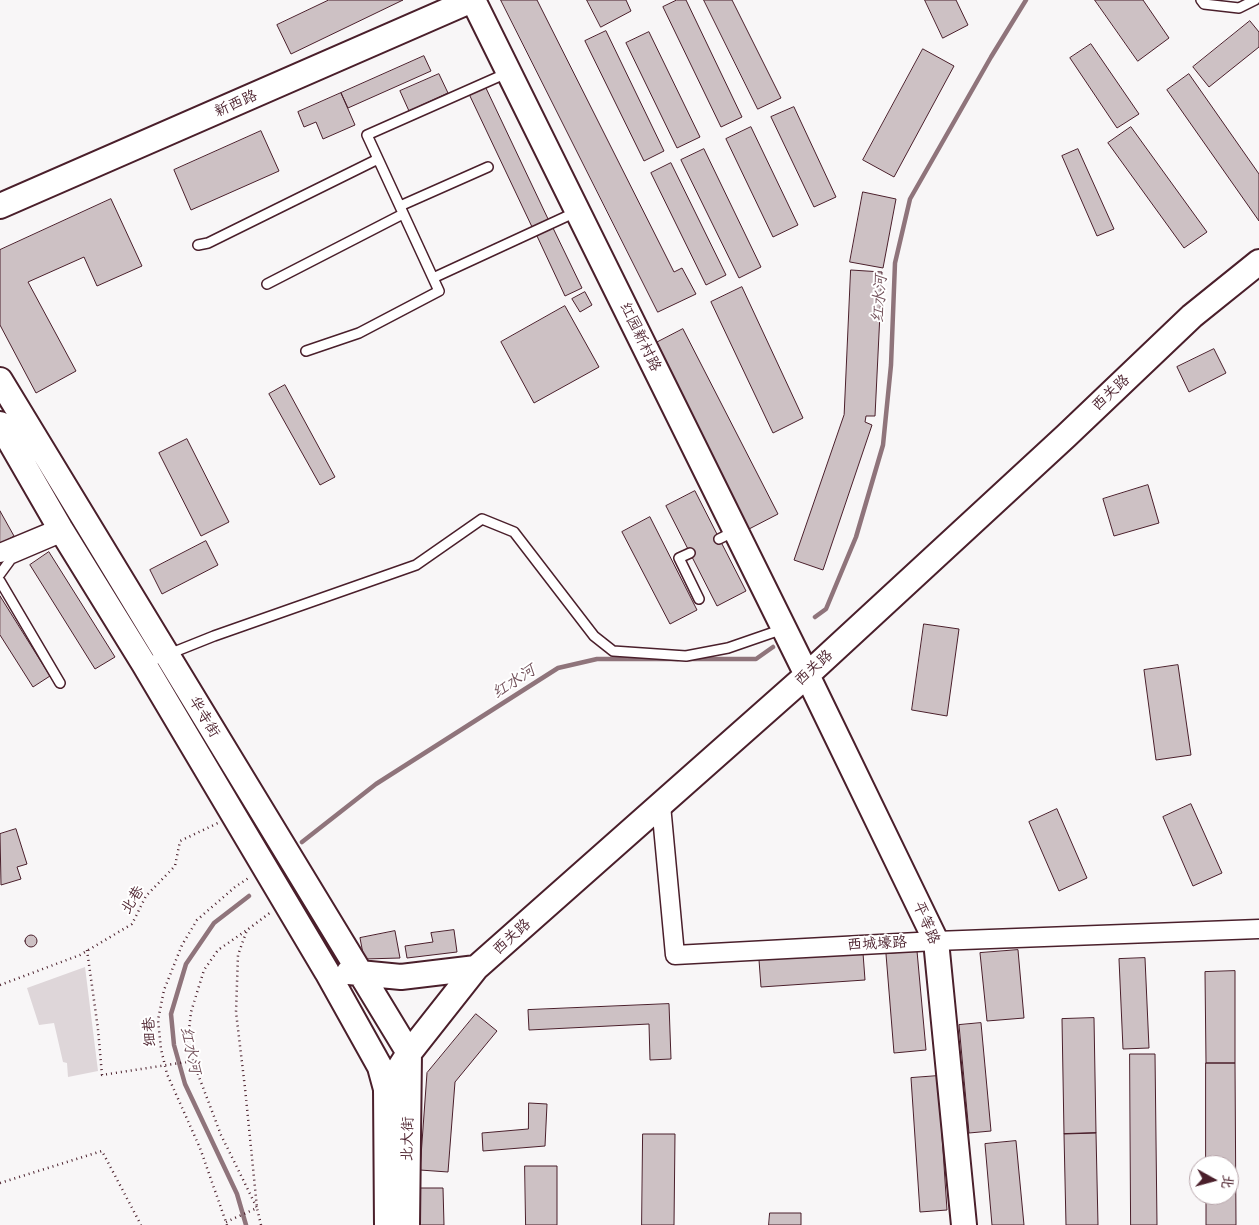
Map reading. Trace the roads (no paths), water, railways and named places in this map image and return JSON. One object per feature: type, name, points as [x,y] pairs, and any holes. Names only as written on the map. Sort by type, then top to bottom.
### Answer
[{"type":"main road","name":"红园新村路","points":[[472,0],[578,212],[727,535],[784,629],[807,674]]},
{"type":"main road","name":"新西路","points":[[0,206],[472,0]]},
{"type":"main road","name":"西关路","points":[[386,1089],[409,1054],[476,968],[807,674],[1066,436],[1192,316],[1259,262]]},
{"type":"main road","name":"华寺街","points":[[0,380],[409,1054]]},
{"type":"main road","name":"华寺街","points":[[0,424],[62,532],[144,664],[327,972],[380,1067],[386,1089]]},
{"type":"main road","name":"平等路","points":[[807,674],[936,940],[964,1225]]},
{"type":"main road","points":[[327,972],[358,971],[401,977],[476,968]]},
{"type":"main road","name":"北大街","points":[[407,1225],[409,1054]]},
{"type":"main road","name":"北大街","points":[[386,1089],[387,1225]]},
{"type":"street","points":[[0,553],[62,532]]},
{"type":"street","name":"西城壕路","points":[[660,805],[675,954],[936,940],[1259,929]]},
{"type":"lane","points":[[1201,0],[1204,4],[1239,8],[1255,0]]},
{"type":"lane","points":[[306,351],[359,333],[439,291],[367,135],[509,72]]},
{"type":"lane","points":[[198,245],[208,243],[378,159]]},
{"type":"lane","points":[[267,284],[402,210],[488,168]]},
{"type":"lane","points":[[433,278],[578,212]]},
{"type":"lane","points":[[144,664],[214,636],[416,565],[482,519],[514,532],[594,636],[613,651],[686,656],[728,648],[784,629]]},
{"type":"lane","points":[[0,574],[11,559],[62,532]]},
{"type":"lane","points":[[690,553],[679,558],[699,598]]},
{"type":"lane","points":[[0,581],[60,683]]},
{"type":"waterway","name":"红水河","points":[[815,617],[826,609],[856,537],[883,445],[891,365],[895,263],[910,199],[991,57],[1026,0]]},
{"type":"waterway","name":"红水河","points":[[688,659],[756,659],[773,647]]},
{"type":"waterway","name":"红水河","points":[[302,842],[376,784],[558,668],[597,659],[678,659]]},
{"type":"waterway","name":"红水河","points":[[246,1225],[237,1194],[185,1084],[174,1045],[171,1014],[186,964],[214,923],[249,896]]}]
